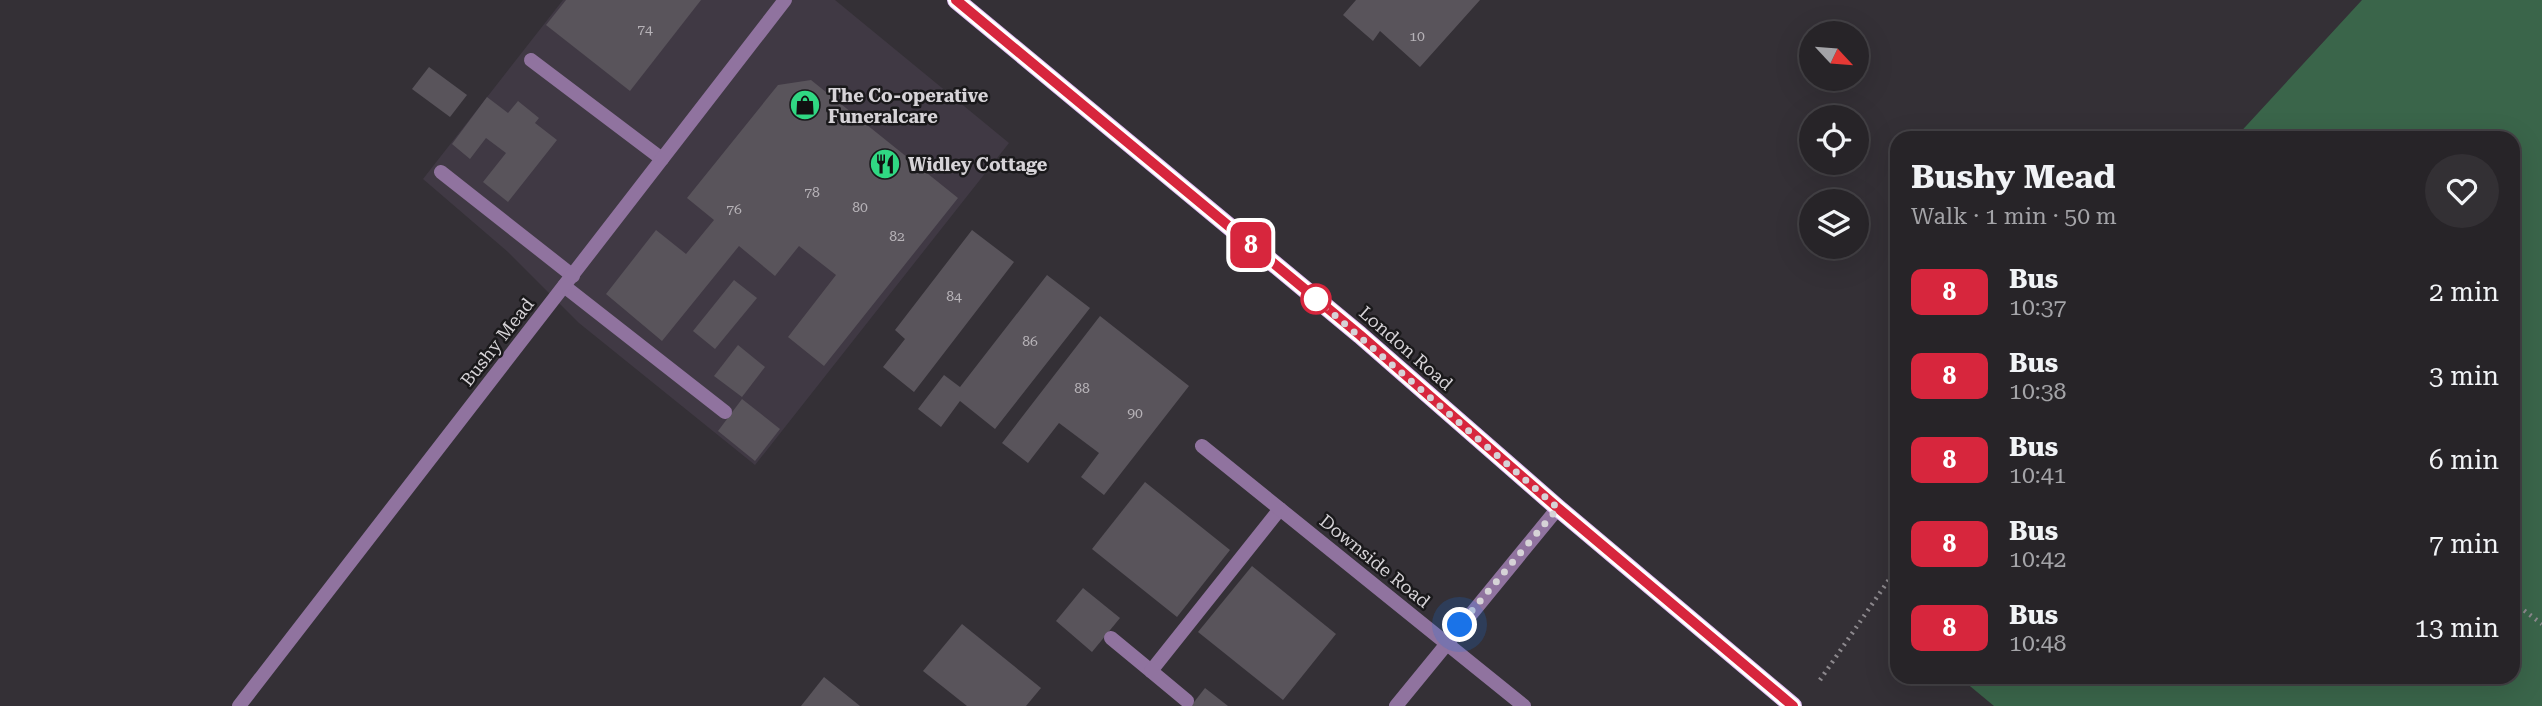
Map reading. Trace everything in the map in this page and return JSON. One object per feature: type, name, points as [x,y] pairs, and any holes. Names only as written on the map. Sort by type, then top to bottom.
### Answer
[{"type":"main road","name":"London Road","points":[[956,0],[1360,335],[1558,508],[1793,706]]},
{"type":"street","name":"Bushy Mead","points":[[239,706],[785,0]]},
{"type":"street","points":[[531,60],[662,159]]},
{"type":"street","points":[[441,172],[725,412]]},
{"type":"street","name":"Downside Road","points":[[1202,446],[1524,706]]},
{"type":"street","points":[[1396,706],[1558,508]]},
{"type":"street","points":[[1151,671],[1280,509]]},
{"type":"street","points":[[1111,638],[1187,701]]},
{"type":"path","points":[[1817,684],[1890,578]]},
{"type":"path","points":[[2520,608],[2542,625]]},
{"type":"shaded area","points":[[563,0],[835,0],[1009,143],[755,465],[579,323],[508,252],[423,179]]},
{"type":"green space","points":[[2362,0],[2542,0],[2542,706],[1994,706],[1967,684],[2520,684],[2520,131],[2241,131]]},
{"type":"building","points":[[566,0],[701,0],[630,91],[546,25]]},
{"type":"building","points":[[1356,0],[1480,0],[1420,67],[1380,31],[1373,41],[1343,15]]},
{"type":"building","points":[[429,67],[467,95],[450,117],[412,89]]},
{"type":"building","points":[[811,80],[958,198],[824,366],[788,337],[836,275],[799,246],[775,276],[739,246],[662,341],[606,294],[656,230],[686,254],[714,220],[687,198],[778,85]]},
{"type":"building","points":[[487,97],[508,113],[518,101],[539,118],[535,123],[557,140],[508,202],[483,182],[506,153],[486,138],[470,159],[452,144]]},
{"type":"building","points":[[972,230],[1014,262],[914,392],[883,367],[905,339],[895,330]]},
{"type":"building","points":[[1047,275],[1090,308],[995,429],[960,401],[941,427],[918,409],[944,375],[960,387]]},
{"type":"building","points":[[734,280],[757,298],[715,349],[693,331]]},
{"type":"building","points":[[1100,316],[1189,386],[1104,495],[1081,477],[1099,453],[1059,423],[1028,463],[1002,443]]},
{"type":"building","points":[[738,345],[765,367],[742,397],[714,376]]},
{"type":"building","points":[[742,399],[780,429],[755,461],[718,431]]},
{"type":"building","points":[[1145,482],[1230,550],[1177,617],[1092,549]]},
{"type":"building","points":[[1252,566],[1336,634],[1283,700],[1198,632]]},
{"type":"building","points":[[1083,588],[1120,618],[1092,652],[1056,621]]},
{"type":"building","points":[[962,624],[1041,688],[1026,706],[967,706],[923,671]]},
{"type":"building","points":[[824,677],[860,706],[801,706]]},
{"type":"building","points":[[1205,688],[1228,706],[1191,706]]},
{"type":"bus line","name":"8","points":[[956,0],[1360,335],[1558,508],[1793,706]]},
{"type":"place","name":"The Co-operative Funeralcare","points":[[805,105]]},
{"type":"place","name":"Widley Cottage","points":[[885,164]]},
{"type":"route","points":[[1316,299],[1558,508],[1460,625]]}]
